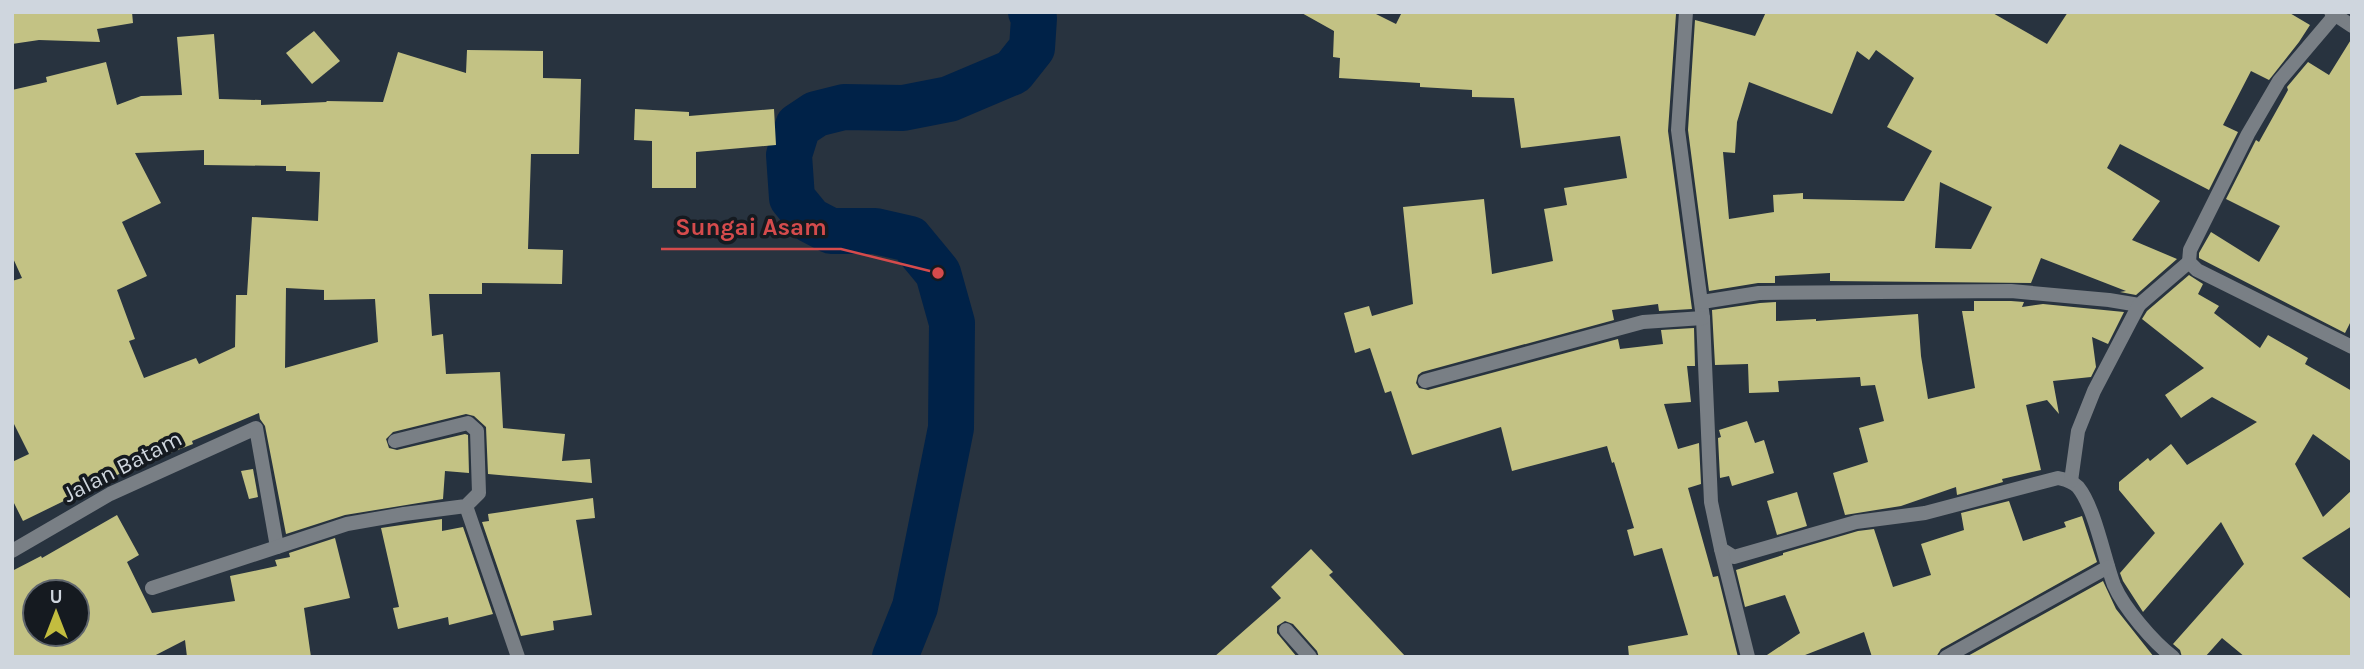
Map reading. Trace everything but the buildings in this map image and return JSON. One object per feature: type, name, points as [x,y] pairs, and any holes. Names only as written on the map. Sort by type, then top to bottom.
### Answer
[{"type":"street","points":[[1686,12],[1678,130],[1702,302],[1711,502],[1748,657]]},
{"type":"street","points":[[2071,481],[2078,431],[2094,391],[2139,305],[2189,262],[2190,250],[2248,134],[2279,81],[2333,14],[2352,26]]},
{"type":"street","points":[[2189,262],[2197,270],[2352,347]]},
{"type":"street","points":[[1702,302],[1759,293],[2011,291],[2139,305]]},
{"type":"street","points":[[1425,381],[1643,322],[1703,318]]},
{"type":"street","points":[[152,588],[347,524],[466,506],[479,493],[477,430],[473,425],[468,423],[396,441]]},
{"type":"street","name":"Jalan Batam","points":[[12,551],[110,494],[256,428],[277,547]]},
{"type":"street","points":[[1721,549],[1734,557],[1856,522],[1925,513],[2046,480],[2058,478],[2071,481],[2085,499],[2115,587],[2162,649],[2173,657]]},
{"type":"street","points":[[466,506],[518,657]]},
{"type":"street","points":[[1947,657],[2108,567]]},
{"type":"street","points":[[1286,630],[1310,657]]},
{"type":"waterway","points":[[895,657],[915,607],[951,428],[952,323],[938,273],[910,239],[875,231],[831,231],[810,220],[792,198],[789,155],[798,126],[816,114],[844,107],[903,108],[949,99],[1013,72],[1032,48],[1034,18],[1031,12]]},
{"type":"place","name":"Sungai Asam","points":[[938,273]]}]
